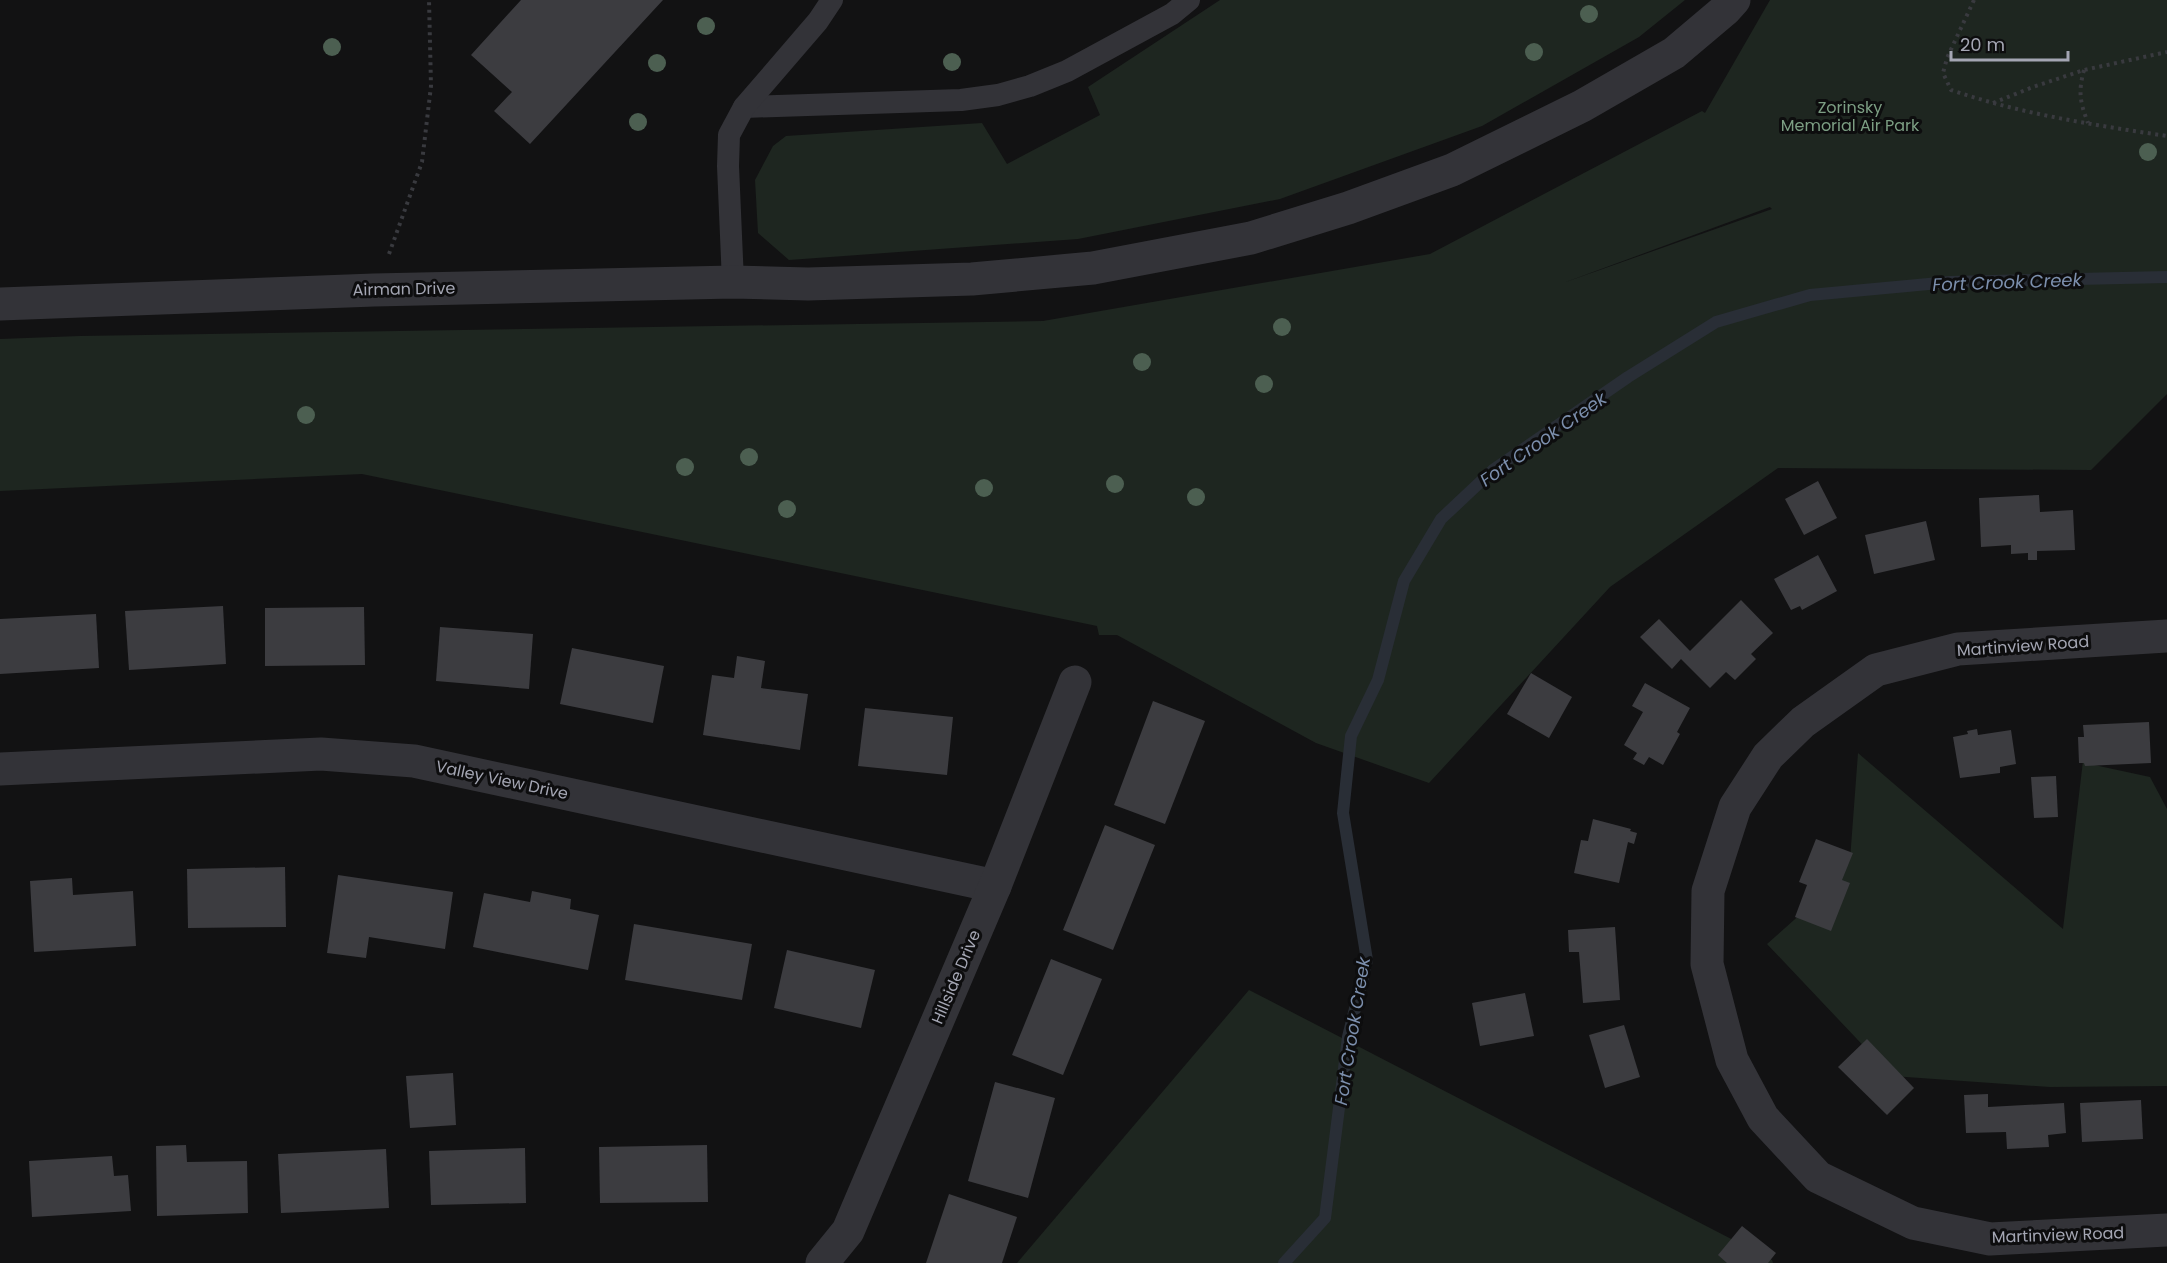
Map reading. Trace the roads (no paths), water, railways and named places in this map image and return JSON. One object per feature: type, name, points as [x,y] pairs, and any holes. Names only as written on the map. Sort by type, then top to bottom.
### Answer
[{"type":"street","name":"Airman Drive","points":[[0,304],[374,290],[733,282],[808,284],[972,279],[1093,268],[1262,235],[1348,208],[1452,170],[1582,106],[1674,53],[1734,0]]},
{"type":"street","name":"Martinview Road","points":[[2167,636],[1958,649],[1876,670],[1812,715],[1768,756],[1735,807],[1708,891],[1707,964],[1732,1060],[1762,1118],[1818,1177],[1913,1223],[1990,1239],[2167,1230]]},
{"type":"street","name":"Hillside Drive","points":[[822,1263],[848,1231],[995,886],[1075,682]]},
{"type":"street","name":"Valley View Drive","points":[[0,769],[321,754],[414,761],[995,886]]},
{"type":"lane","points":[[733,282],[728,166],[729,135],[744,107],[818,21],[832,0]]},
{"type":"lane","points":[[744,107],[961,100],[998,95],[1030,86],[1067,71],[1172,14],[1189,0]]},
{"type":"waterway","name":"Fort Crook Creek","points":[[1284,1263],[1325,1218],[1348,1037],[1367,960],[1343,813],[1351,736],[1378,680],[1404,581],[1441,519],[1493,470],[1628,377],[1716,322],[1810,295],[1950,282],[2167,277]]},
{"type":"park label","name":"Zorinsky Memorial Air Park","points":[[1850,116]]}]
